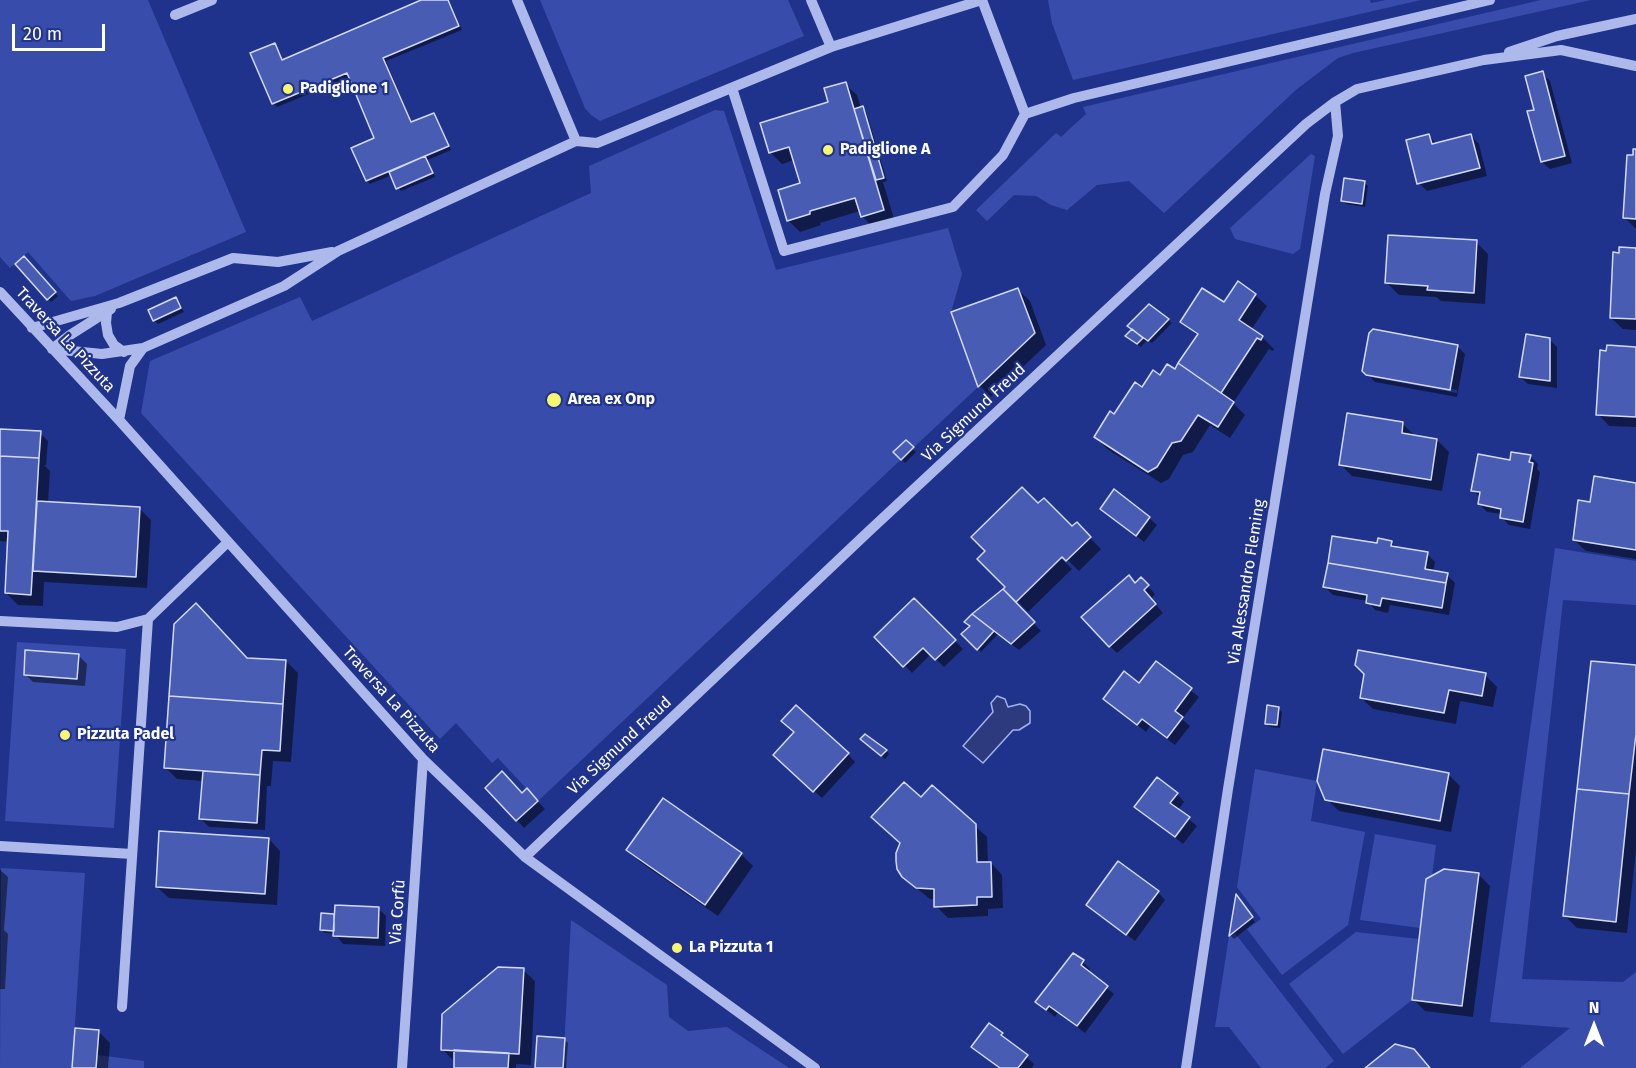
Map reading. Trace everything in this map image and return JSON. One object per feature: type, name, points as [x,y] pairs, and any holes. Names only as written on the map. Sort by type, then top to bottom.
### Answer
[{"type":"street","points":[[175,15],[212,0]]},
{"type":"street","points":[[517,0],[576,141]]},
{"type":"street","points":[[811,0],[831,47]]},
{"type":"street","points":[[52,349],[102,354],[143,348],[284,286],[338,250],[576,141],[597,143],[831,47],[982,0],[1025,114]]},
{"type":"street","points":[[732,88],[784,250],[953,207],[1003,155],[1025,114],[1074,98],[1490,0]]},
{"type":"street","points":[[1484,60],[1557,36],[1636,20]]},
{"type":"street","points":[[1484,60],[1561,50],[1636,66]]},
{"type":"street","name":"Via Sigmund Freud","points":[[525,857],[868,532],[1297,133],[1335,102],[1357,89],[1484,60]]},
{"type":"street","name":"Via Alessandro Fleming","points":[[1186,1068],[1230,777],[1324,194],[1338,136],[1335,102]]},
{"type":"street","points":[[32,328],[119,303],[233,258],[278,262],[338,250]]},
{"type":"street","name":"Traversa La Pizzuta","points":[[0,292],[119,420],[423,759],[525,857],[815,1068]]},
{"type":"street","points":[[52,349],[119,303]]},
{"type":"street","points":[[107,312],[108,335],[114,345],[124,352]]},
{"type":"street","points":[[119,420],[130,366],[143,348]]},
{"type":"street","points":[[0,621],[117,627],[148,619],[228,542]]},
{"type":"street","points":[[122,1007],[148,619]]},
{"type":"street","name":"Via Corfù","points":[[402,1068],[423,759]]},
{"type":"street","points":[[0,846],[132,854]]},
{"type":"shaded area","points":[[0,0],[148,0],[246,232],[95,296],[71,301],[28,252],[10,268],[0,257]]},
{"type":"shaded area","points":[[540,0],[788,0],[804,36],[600,121],[585,108]]},
{"type":"shaded area","points":[[1048,0],[1370,0],[1371,3],[1386,0],[1421,0],[1073,80],[1052,23]]},
{"type":"shaded area","points":[[1541,0],[1591,0],[1338,58],[1297,89],[1164,213],[1129,181],[1097,185],[1067,210],[1051,205],[1036,196],[1014,195],[987,221],[976,210],[1056,133],[1061,137],[1086,114],[1083,107]]},
{"type":"shaded area","points":[[715,110],[724,111],[776,270],[948,228],[962,274],[951,312],[978,387],[538,801],[498,758],[492,763],[456,723],[440,739],[141,413],[150,361],[300,297],[312,321],[591,193],[589,166]]},
{"type":"shaded area","points":[[1311,154],[1315,156],[1300,249],[1293,254],[1235,239],[1230,228]]},
{"type":"shaded area","points":[[1555,548],[1636,561],[1636,605],[1563,600],[1522,979],[1623,982],[1636,972],[1636,1068],[1520,1068],[1570,1028],[1490,1022]]},
{"type":"shaded area","name":"Pizzuta Padel","points":[[17,642],[126,649],[114,828],[5,821]]},
{"type":"shaded area","points":[[997,696],[1005,699],[1008,707],[1020,704],[1026,706],[1030,711],[1030,723],[1019,730],[1013,730],[983,763],[963,746],[993,712],[991,703]]},
{"type":"shaded area","points":[[1255,769],[1317,781],[1311,821],[1365,832],[1348,925],[1282,975],[1247,929],[1261,919],[1237,887]]},
{"type":"shaded area","points":[[1375,834],[1436,845],[1432,876],[1426,880],[1420,928],[1360,920]]},
{"type":"shaded area","points":[[1,868],[85,873],[72,1068],[0,1068]]},
{"type":"shaded area","points":[[571,920],[667,985],[669,1017],[688,1031],[727,1027],[789,1068],[563,1068]]},
{"type":"shaded area","points":[[1234,932],[1334,1061],[1325,1068],[1261,1068],[1229,1027],[1215,1027],[1229,936]]},
{"type":"shaded area","points":[[1356,932],[1419,939],[1412,1000],[1343,1054],[1289,984]]},
{"type":"shaded area","points":[[97,1055],[144,1061],[144,1068],[96,1068]]},
{"type":"building","name":"Padiglione 1","points":[[421,0],[448,0],[459,26],[383,58],[411,122],[434,113],[449,146],[366,181],[351,148],[374,138],[347,73],[272,104],[250,53],[275,43],[282,60]]},
{"type":"building","points":[[1543,71],[1565,156],[1541,162],[1527,111],[1534,110],[1525,76]]},
{"type":"building","name":"Padiglione A","points":[[846,82],[884,210],[861,217],[855,198],[810,211],[810,214],[787,221],[778,190],[800,183],[789,147],[769,153],[760,123],[828,102],[824,88]]},
{"type":"building","points":[[863,106],[884,178],[876,180],[854,109]]},
{"type":"building","points":[[1429,134],[1432,144],[1471,134],[1480,168],[1417,184],[1406,140]]},
{"type":"building","points":[[1633,149],[1636,149],[1636,219],[1623,218],[1627,155],[1633,155]]},
{"type":"building","points":[[425,156],[433,173],[396,189],[389,172]]},
{"type":"building","points":[[1344,178],[1365,181],[1362,204],[1341,201]]},
{"type":"building","points":[[1388,235],[1477,240],[1474,293],[1427,290],[1428,286],[1385,283]]},
{"type":"building","points":[[1619,247],[1636,248],[1636,319],[1610,318],[1613,252],[1619,253]]},
{"type":"building","points":[[24,256],[56,292],[47,300],[15,264]]},
{"type":"building","points":[[1238,281],[1256,294],[1239,320],[1263,336],[1261,340],[1257,338],[1221,393],[1178,363],[1198,334],[1180,322],[1202,288],[1224,302]]},
{"type":"building","points":[[1018,288],[1035,333],[978,387],[951,312]]},
{"type":"building","points":[[176,297],[181,308],[153,321],[148,310]]},
{"type":"building","points":[[1149,304],[1169,319],[1148,341],[1127,326]]},
{"type":"building","points":[[1132,329],[1143,338],[1137,344],[1125,336]]},
{"type":"building","points":[[1373,329],[1458,345],[1450,390],[1366,375],[1362,371],[1369,333]]},
{"type":"building","points":[[1526,334],[1550,338],[1550,381],[1519,377]]},
{"type":"building","points":[[1607,345],[1636,347],[1636,417],[1596,415],[1600,350],[1606,351]]},
{"type":"building","points":[[1178,363],[1234,402],[1218,427],[1198,415],[1181,441],[1172,443],[1157,467],[1148,472],[1094,437],[1110,411],[1114,414],[1135,382],[1142,387],[1153,370],[1160,375],[1167,364],[1175,369]]},
{"type":"building","points":[[1347,413],[1403,422],[1402,433],[1437,439],[1431,480],[1339,465]]},
{"type":"building","points":[[0,429],[41,431],[39,458],[0,456]]},
{"type":"building","points":[[906,440],[914,447],[901,460],[893,452]]},
{"type":"building","points":[[1511,452],[1531,455],[1529,462],[1533,463],[1523,522],[1500,518],[1501,509],[1478,504],[1480,492],[1471,491],[1478,454],[1510,460]]},
{"type":"building","points":[[0,456],[39,458],[31,595],[5,593],[8,531],[0,531]]},
{"type":"building","points":[[1594,476],[1636,483],[1636,550],[1573,540],[1578,500],[1590,502]]},
{"type":"building","points":[[1022,487],[1038,503],[1044,498],[1072,526],[1077,522],[1091,537],[1066,561],[1062,557],[1016,602],[1003,589],[1005,587],[977,559],[985,551],[971,537]]},
{"type":"building","points":[[1114,489],[1150,517],[1136,536],[1100,509]]},
{"type":"building","points":[[37,501],[140,507],[136,577],[33,571]]},
{"type":"building","points":[[1332,536],[1377,543],[1378,538],[1392,541],[1391,546],[1428,552],[1425,569],[1448,573],[1446,583],[1328,563]]},
{"type":"building","points":[[1328,563],[1446,583],[1442,608],[1382,598],[1380,606],[1366,603],[1367,595],[1323,587]]},
{"type":"building","points":[[1129,575],[1135,583],[1141,577],[1149,585],[1144,590],[1156,604],[1109,647],[1081,617]]},
{"type":"building","points":[[1003,589],[1035,622],[1011,644],[972,614]]},
{"type":"building","points":[[914,598],[956,640],[935,660],[923,648],[903,667],[874,637]]},
{"type":"building","points":[[196,603],[247,658],[286,660],[283,704],[169,696],[174,624]]},
{"type":"building","points":[[972,614],[994,631],[977,650],[961,634],[970,626],[964,622]]},
{"type":"building","points":[[25,650],[79,654],[77,679],[24,675]]},
{"type":"building","points":[[1358,650],[1486,673],[1482,696],[1449,690],[1444,713],[1360,698],[1364,674],[1355,665]]},
{"type":"building","points":[[1156,661],[1192,688],[1175,711],[1183,717],[1167,738],[1142,719],[1137,725],[1103,699],[1124,671],[1139,683]]},
{"type":"building","points":[[1591,661],[1636,665],[1636,734],[1629,794],[1577,789]]},
{"type":"building","points":[[169,696],[283,704],[280,751],[262,750],[260,775],[164,768]]},
{"type":"building","points":[[796,705],[849,753],[813,792],[773,755],[794,732],[781,721]]},
{"type":"building","points":[[1267,705],[1279,707],[1277,725],[1265,724]]},
{"type":"building","points":[[865,734],[887,750],[881,756],[860,739]]},
{"type":"building","points":[[1323,749],[1449,773],[1440,821],[1325,800],[1317,781]]},
{"type":"building","points":[[203,771],[260,775],[257,823],[199,819]]},
{"type":"building","points":[[502,771],[522,793],[527,788],[538,801],[516,821],[485,788]]},
{"type":"building","points":[[1157,777],[1178,793],[1170,803],[1190,817],[1175,837],[1134,807]]},
{"type":"building","points":[[904,782],[921,797],[932,785],[976,824],[977,862],[991,862],[992,897],[977,897],[977,905],[934,907],[934,889],[916,888],[902,877],[897,869],[896,861],[900,843],[871,817]]},
{"type":"building","points":[[1577,789],[1629,794],[1616,922],[1563,916]]},
{"type":"building","points":[[663,798],[742,853],[705,905],[626,850]]},
{"type":"building","points":[[159,831],[269,838],[265,894],[156,887]]},
{"type":"building","points":[[1118,861],[1159,891],[1126,935],[1086,905]]},
{"type":"building","points":[[1444,869],[1479,873],[1462,1006],[1412,1000],[1426,879]]},
{"type":"building","points":[[1236,894],[1253,917],[1229,936]]},
{"type":"building","points":[[335,905],[379,907],[378,938],[333,936]]},
{"type":"building","points":[[321,913],[334,914],[334,931],[320,930]]},
{"type":"building","points":[[1073,953],[1084,960],[1081,965],[1108,986],[1077,1026],[1049,1006],[1046,1010],[1035,1002]]},
{"type":"building","points":[[498,967],[524,968],[519,1054],[441,1050],[442,1014]]},
{"type":"building","points":[[989,1023],[1028,1055],[1018,1068],[1000,1068],[971,1047]]},
{"type":"building","points":[[75,1028],[99,1030],[96,1068],[72,1068]]},
{"type":"building","points":[[537,1036],[565,1038],[563,1068],[535,1068]]},
{"type":"building","points":[[1395,1044],[1414,1049],[1430,1068],[1365,1068]]},
{"type":"building","points":[[454,1050],[509,1053],[508,1068],[454,1068]]},
{"type":"place","name":"Padiglione 1","points":[[288,89]]},
{"type":"place","name":"Padiglione A","points":[[828,150]]},
{"type":"place","name":"Area ex Onp","points":[[554,400]]},
{"type":"place","name":"Pizzuta Padel","points":[[65,735]]},
{"type":"place","name":"La Pizzuta 1","points":[[677,948]]}]
